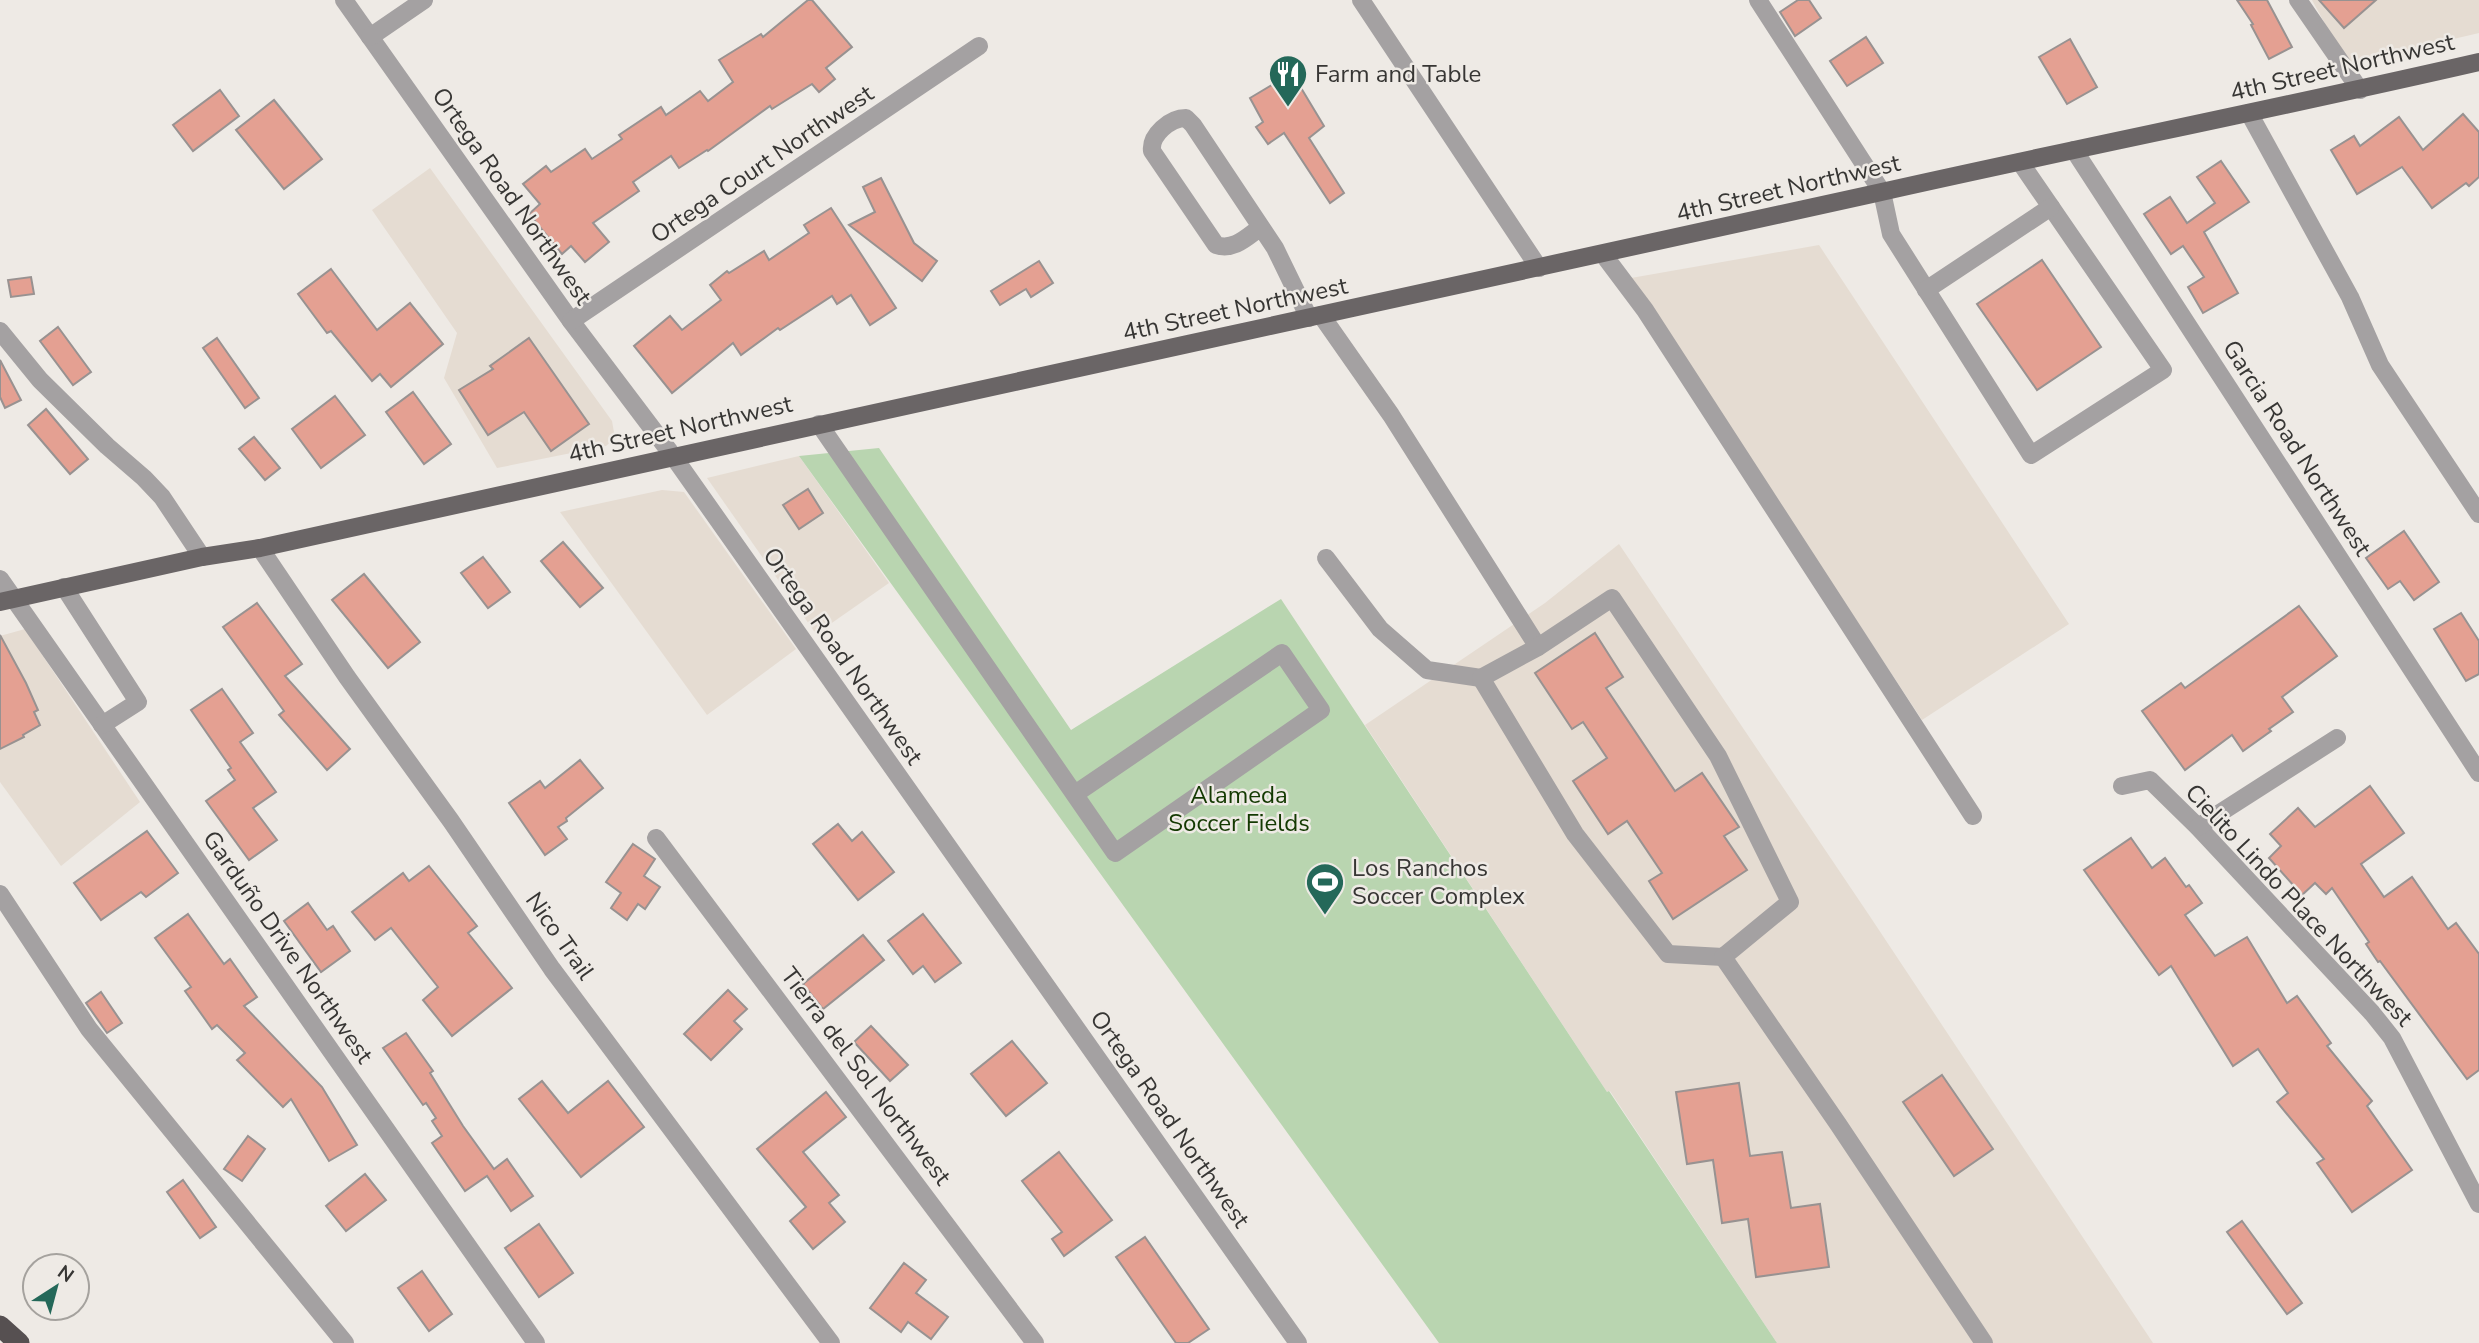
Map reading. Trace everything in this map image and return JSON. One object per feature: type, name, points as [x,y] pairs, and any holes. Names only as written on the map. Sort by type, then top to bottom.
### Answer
[{"type":"highway","points":[[0,1326],[19,1343]]},
{"type":"main road","name":"4th Street Northwest","points":[[7,601],[202,557],[260,548],[2074,150],[2477,66]]},
{"type":"street","name":"Ortega Road Northwest","points":[[344,0],[571,321],[673,456],[1298,1343]]},
{"type":"street","points":[[370,37],[424,0]]},
{"type":"street","points":[[1361,0],[1539,268]]},
{"type":"street","points":[[1758,0],[1882,192],[1891,234],[2031,455],[2163,370],[2020,162]]},
{"type":"street","points":[[2298,0],[2360,90]]},
{"type":"street","name":"Ortega Court Northwest","points":[[571,321],[979,46]]},
{"type":"street","points":[[2249,113],[2350,297],[2380,365],[2479,514]]},
{"type":"street","points":[[1261,227],[1234,246],[1224,248],[1216,245],[1152,152],[1154,135],[1179,118],[1186,118],[1193,125],[1261,227],[1275,248],[1315,317],[1391,415],[1538,647]]},
{"type":"street","name":"Garcia Road Northwest","points":[[2074,150],[2479,773]]},
{"type":"street","points":[[1926,290],[2051,207]]},
{"type":"street","points":[[1603,254],[1666,342],[1973,816]]},
{"type":"street","points":[[0,331],[40,380],[162,497],[202,557]]},
{"type":"street","points":[[819,424],[1115,853],[1321,710],[1282,653],[1075,794]]},
{"type":"street","name":"Nico Trail","points":[[260,548],[552,969],[831,1343]]},
{"type":"street","points":[[1326,558],[1380,629],[1427,670],[1481,678],[1538,647],[1612,598],[1718,756],[1790,902],[1723,957],[1668,954],[1575,834],[1481,678]]},
{"type":"street","name":"Garduño Drive Northwest","points":[[0,579],[7,601],[102,725],[536,1343]]},
{"type":"street","points":[[65,587],[138,702],[102,725]]},
{"type":"street","points":[[2198,827],[2337,738]]},
{"type":"street","name":"Cielito Lindo Place Northwest","points":[[2122,786],[2150,780],[2198,827],[2372,1013],[2392,1038],[2479,1204]]},
{"type":"street","name":"Tierra del Sol Northwest","points":[[656,838],[1035,1343]]},
{"type":"street","points":[[0,894],[89,1029],[345,1343]]},
{"type":"street","points":[[1723,957],[1984,1343]]},
{"type":"shaded area","points":[[2312,0],[2479,0],[2479,33],[2347,64]]},
{"type":"shaded area","points":[[430,168],[612,421],[615,438],[606,446],[497,468],[444,378],[457,333],[372,210]]},
{"type":"shaded area","points":[[1819,245],[2069,624],[1922,720],[1631,278]]},
{"type":"shaded area","points":[[799,456],[889,583],[816,634],[707,478]]},
{"type":"shaded area","points":[[662,490],[684,492],[796,649],[707,715],[560,512]]},
{"type":"shaded area","points":[[1619,544],[2153,1343],[1777,1343],[1610,1091],[1607,1092],[1365,725],[1545,603]]},
{"type":"shaded area","points":[[25,629],[140,802],[61,866],[0,782],[0,636]]},
{"type":"green space","name":"Alameda Soccer Fields","points":[[879,448],[1071,730],[1281,599],[1607,1092],[1609,1091],[1777,1343],[1439,1343],[799,456]]},
{"type":"building","points":[[808,0],[812,0],[852,47],[826,68],[835,79],[819,92],[812,84],[772,109],[770,106],[708,151],[679,168],[671,156],[633,182],[639,191],[593,223],[609,242],[585,262],[571,246],[562,254],[529,214],[540,204],[523,184],[546,166],[551,172],[585,149],[592,159],[622,139],[619,135],[661,107],[666,115],[700,91],[708,101],[733,82],[719,60],[761,34],[763,37]]},
{"type":"building","points":[[1798,0],[1809,0],[1821,18],[1795,36],[1780,12]]},
{"type":"building","points":[[2237,0],[2267,0],[2292,47],[2269,59],[2251,25],[2253,24]]},
{"type":"building","points":[[2319,0],[2376,0],[2344,28]]},
{"type":"building","points":[[1866,37],[1883,63],[1847,86],[1830,61]]},
{"type":"building","points":[[2070,39],[2097,87],[2067,104],[2039,57]]},
{"type":"building","points":[[1292,73],[1324,126],[1309,138],[1344,193],[1330,203],[1284,133],[1268,144],[1256,127],[1263,122],[1250,98]]},
{"type":"building","points":[[220,90],[239,116],[193,151],[173,125]]},
{"type":"building","points":[[274,100],[322,159],[284,189],[236,130]]},
{"type":"building","points":[[2463,114],[2479,132],[2479,177],[2469,186],[2466,183],[2432,208],[2402,167],[2357,194],[2331,150],[2354,136],[2360,146],[2399,117],[2423,150]]},
{"type":"building","points":[[2221,161],[2249,202],[2204,232],[2238,293],[2203,313],[2188,287],[2204,277],[2183,246],[2171,254],[2144,214],[2170,197],[2187,223],[2215,203],[2197,177]]},
{"type":"building","points":[[881,178],[914,243],[937,261],[922,281],[849,225],[875,212],[863,187]]},
{"type":"building","points":[[831,208],[896,308],[870,325],[851,295],[837,304],[832,296],[780,330],[778,328],[741,355],[733,343],[672,393],[634,346],[670,316],[682,330],[721,300],[710,285],[727,271],[729,273],[764,251],[769,260],[809,233],[804,225]]},
{"type":"building","points":[[2042,260],[2101,347],[2037,390],[1977,304]]},
{"type":"building","points":[[1039,261],[1053,283],[1031,297],[1026,289],[1000,305],[991,291]]},
{"type":"building","points":[[331,269],[377,330],[410,303],[443,344],[391,387],[380,374],[372,381],[331,331],[327,333],[298,294]]},
{"type":"building","points":[[31,277],[34,294],[11,297],[8,280]]},
{"type":"building","points":[[58,327],[91,372],[73,385],[40,341]]},
{"type":"building","points":[[217,338],[259,398],[245,408],[203,348]]},
{"type":"building","points":[[529,338],[589,424],[551,451],[524,412],[488,435],[459,390],[493,369],[490,366]]},
{"type":"building","points":[[0,360],[21,400],[5,408],[0,397]]},
{"type":"building","points":[[413,392],[451,444],[424,464],[386,412]]},
{"type":"building","points":[[335,396],[365,435],[321,468],[292,429]]},
{"type":"building","points":[[46,409],[88,459],[70,474],[28,425]]},
{"type":"building","points":[[254,437],[280,468],[265,480],[239,449]]},
{"type":"building","points":[[808,489],[823,513],[799,529],[783,505]]},
{"type":"building","points":[[2404,531],[2439,582],[2414,600],[2400,581],[2388,589],[2366,558]]},
{"type":"building","points":[[563,542],[603,588],[580,607],[541,561]]},
{"type":"building","points":[[483,557],[510,592],[488,608],[461,573]]},
{"type":"building","points":[[364,574],[420,642],[388,668],[332,600]]},
{"type":"building","points":[[257,603],[302,664],[285,676],[350,749],[327,770],[279,715],[284,711],[223,627]]},
{"type":"building","points":[[2299,606],[2337,656],[2282,697],[2293,712],[2269,729],[2271,731],[2243,751],[2232,735],[2185,770],[2142,711],[2181,683],[2185,688]]},
{"type":"building","points":[[2461,613],[2479,641],[2479,674],[2466,681],[2434,629]]},
{"type":"building","points":[[1595,633],[1623,677],[1606,688],[1675,791],[1702,773],[1739,827],[1724,836],[1747,870],[1673,919],[1649,881],[1662,873],[1627,821],[1608,834],[1573,781],[1607,758],[1583,722],[1572,729],[1535,673]]},
{"type":"building","points":[[0,635],[38,710],[34,712],[40,725],[0,749]]},
{"type":"building","points":[[222,689],[253,733],[240,742],[276,792],[253,808],[277,840],[249,860],[206,801],[235,780],[228,770],[231,768],[191,710]]},
{"type":"building","points":[[580,760],[603,788],[558,827],[567,839],[545,855],[509,803],[540,781],[545,788]]},
{"type":"building","points":[[2370,786],[2404,833],[2361,864],[2384,897],[2412,877],[2448,929],[2456,923],[2479,954],[2479,1070],[2467,1079],[2380,961],[2378,962],[2366,944],[2369,942],[2332,888],[2326,894],[2315,883],[2302,895],[2269,858],[2281,846],[2270,834],[2298,808],[2315,827]]},
{"type":"building","points":[[838,824],[852,841],[862,832],[894,872],[858,900],[813,844]]},
{"type":"building","points":[[147,831],[178,873],[146,897],[141,892],[101,920],[74,883]]},
{"type":"building","points":[[2131,838],[2152,868],[2165,858],[2186,887],[2189,885],[2202,903],[2185,915],[2215,956],[2247,937],[2287,1003],[2297,996],[2331,1043],[2327,1046],[2372,1101],[2367,1106],[2412,1170],[2352,1212],[2317,1163],[2324,1159],[2277,1102],[2288,1093],[2258,1049],[2233,1066],[2171,966],[2159,975],[2084,870]]},
{"type":"building","points":[[633,844],[655,859],[644,876],[660,887],[645,909],[638,904],[627,920],[611,908],[621,893],[606,882]]},
{"type":"building","points":[[429,866],[477,926],[468,933],[512,988],[452,1036],[423,1000],[438,987],[391,928],[375,940],[352,912],[403,873],[409,881]]},
{"type":"building","points":[[308,903],[327,930],[333,926],[350,951],[321,972],[284,921]]},
{"type":"building","points":[[188,914],[224,964],[230,959],[257,997],[244,1006],[322,1087],[357,1145],[329,1161],[291,1099],[283,1107],[237,1060],[245,1053],[217,1025],[212,1029],[185,991],[191,987],[155,938]]},
{"type":"building","points":[[923,914],[961,963],[935,982],[923,966],[913,974],[888,941]]},
{"type":"building","points":[[863,935],[884,960],[823,1009],[803,984]]},
{"type":"building","points":[[728,990],[747,1009],[734,1021],[742,1029],[711,1060],[684,1034]]},
{"type":"building","points":[[101,992],[122,1023],[107,1033],[86,1003]]},
{"type":"building","points":[[871,1026],[908,1065],[890,1081],[854,1042]]},
{"type":"building","points":[[406,1033],[433,1071],[430,1073],[463,1126],[494,1169],[507,1159],[533,1196],[511,1211],[487,1176],[465,1191],[432,1143],[442,1136],[432,1121],[436,1118],[426,1103],[423,1105],[383,1048]]},
{"type":"building","points":[[1012,1041],[1047,1083],[1006,1116],[971,1074]]},
{"type":"building","points":[[1942,1075],[1993,1149],[1954,1176],[1903,1102]]},
{"type":"building","points":[[542,1081],[568,1113],[608,1081],[644,1127],[581,1177],[519,1099]]},
{"type":"building","points":[[1739,1083],[1750,1156],[1782,1152],[1791,1208],[1820,1204],[1829,1267],[1756,1277],[1748,1219],[1722,1223],[1713,1160],[1687,1164],[1676,1092]]},
{"type":"building","points":[[826,1092],[846,1117],[803,1152],[839,1195],[829,1203],[845,1222],[813,1249],[790,1221],[806,1207],[757,1149]]},
{"type":"building","points":[[248,1136],[265,1149],[242,1181],[224,1169]]},
{"type":"building","points":[[1059,1152],[1112,1220],[1064,1256],[1052,1239],[1062,1232],[1022,1181]]},
{"type":"building","points":[[365,1174],[386,1200],[346,1231],[326,1206]]},
{"type":"building","points":[[183,1180],[216,1227],[200,1238],[167,1192]]},
{"type":"building","points":[[2242,1221],[2302,1303],[2287,1314],[2227,1232]]},
{"type":"building","points":[[539,1224],[573,1273],[539,1297],[505,1248]]},
{"type":"building","points":[[1145,1237],[1209,1329],[1188,1343],[1176,1343],[1116,1257]]},
{"type":"building","points":[[904,1263],[926,1280],[916,1293],[948,1317],[931,1339],[908,1322],[901,1332],[870,1308]]},
{"type":"building","points":[[422,1271],[452,1314],[429,1331],[398,1288]]},
{"type":"place","name":"Farm and Table","points":[[1288,108]]},
{"type":"place","name":"Los Ranchos Soccer Complex","points":[[1325,916]]}]
